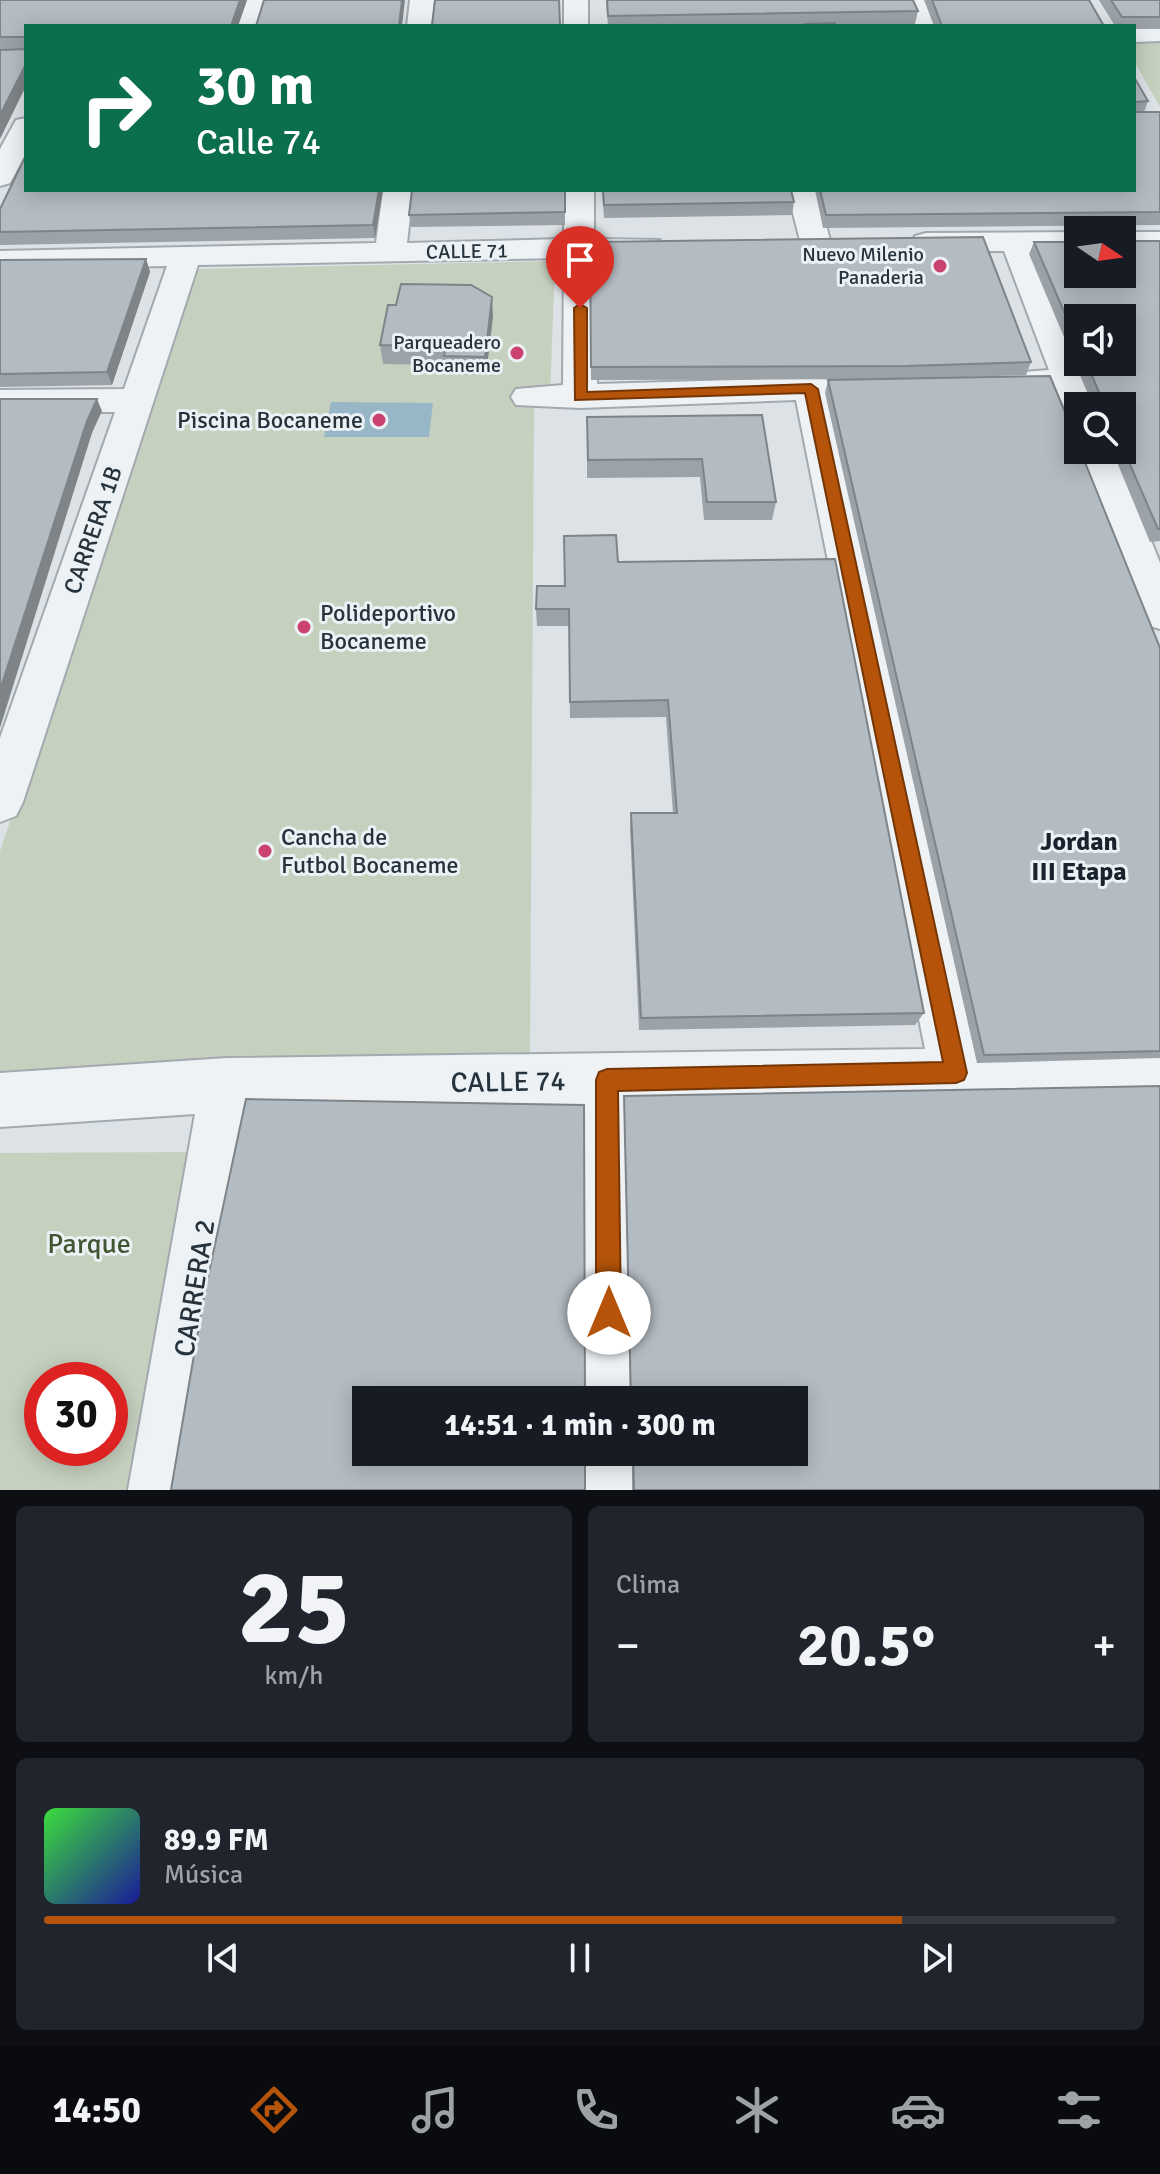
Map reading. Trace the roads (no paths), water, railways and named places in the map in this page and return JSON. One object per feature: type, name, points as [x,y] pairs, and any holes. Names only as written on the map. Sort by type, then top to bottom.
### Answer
[{"type":"street","points":[[250,24],[257,0]]},
{"type":"street","points":[[419,24],[422,0]]},
{"type":"street","points":[[576,0],[576,24]]},
{"type":"street","points":[[915,0],[924,24]]},
{"type":"street","points":[[1136,34],[1160,33]]},
{"type":"street","points":[[0,177],[22,140]]},
{"type":"street","points":[[390,253],[398,192]]},
{"type":"street","points":[[579,192],[580,397]]},
{"type":"street","points":[[785,245],[832,244],[803,192]]},
{"type":"street","points":[[1016,241],[1075,392]]},
{"type":"street","points":[[893,243],[1064,241]]},
{"type":"street","points":[[1136,241],[1160,241]]},
{"type":"street","name":"CALLE 71","points":[[0,260],[185,259],[675,247]]},
{"type":"street","name":"CARRERA 1B","points":[[1,797],[185,259]]},
{"type":"street","points":[[963,384],[1064,392]]},
{"type":"street","points":[[528,397],[872,387]]},
{"type":"street","points":[[811,389],[956,1073]]},
{"type":"street","points":[[0,401],[138,400]]},
{"type":"street","points":[[1104,464],[1148,547],[1160,614]]},
{"type":"street","name":"CALLE 74","points":[[0,1100],[227,1085],[1160,1072]]},
{"type":"street","points":[[607,1080],[609,1386]]},
{"type":"street","name":"CARRERA 2","points":[[160,1490],[227,1085]]},
{"type":"street","points":[[610,1466],[610,1490]]},
{"type":"water","name":"Piscina Bocaneme","points":[[331,402],[433,403],[429,437],[324,437]]},
{"type":"place","name":"Nuevo Milenio Panaderia","points":[[940,266]]},
{"type":"place","name":"Parqueadero Bocaneme","points":[[517,353]]},
{"type":"place","name":"Piscina Bocaneme","points":[[379,420]]},
{"type":"place","name":"Polideportivo Bocaneme","points":[[304,627]]},
{"type":"place","name":"Cancha de Futbol Bocaneme","points":[[265,851]]},
{"type":"district","name":"Jordan III Etapa","points":[[1079,856]]},
{"type":"park label","name":"Parque","points":[[89,1243]]}]
